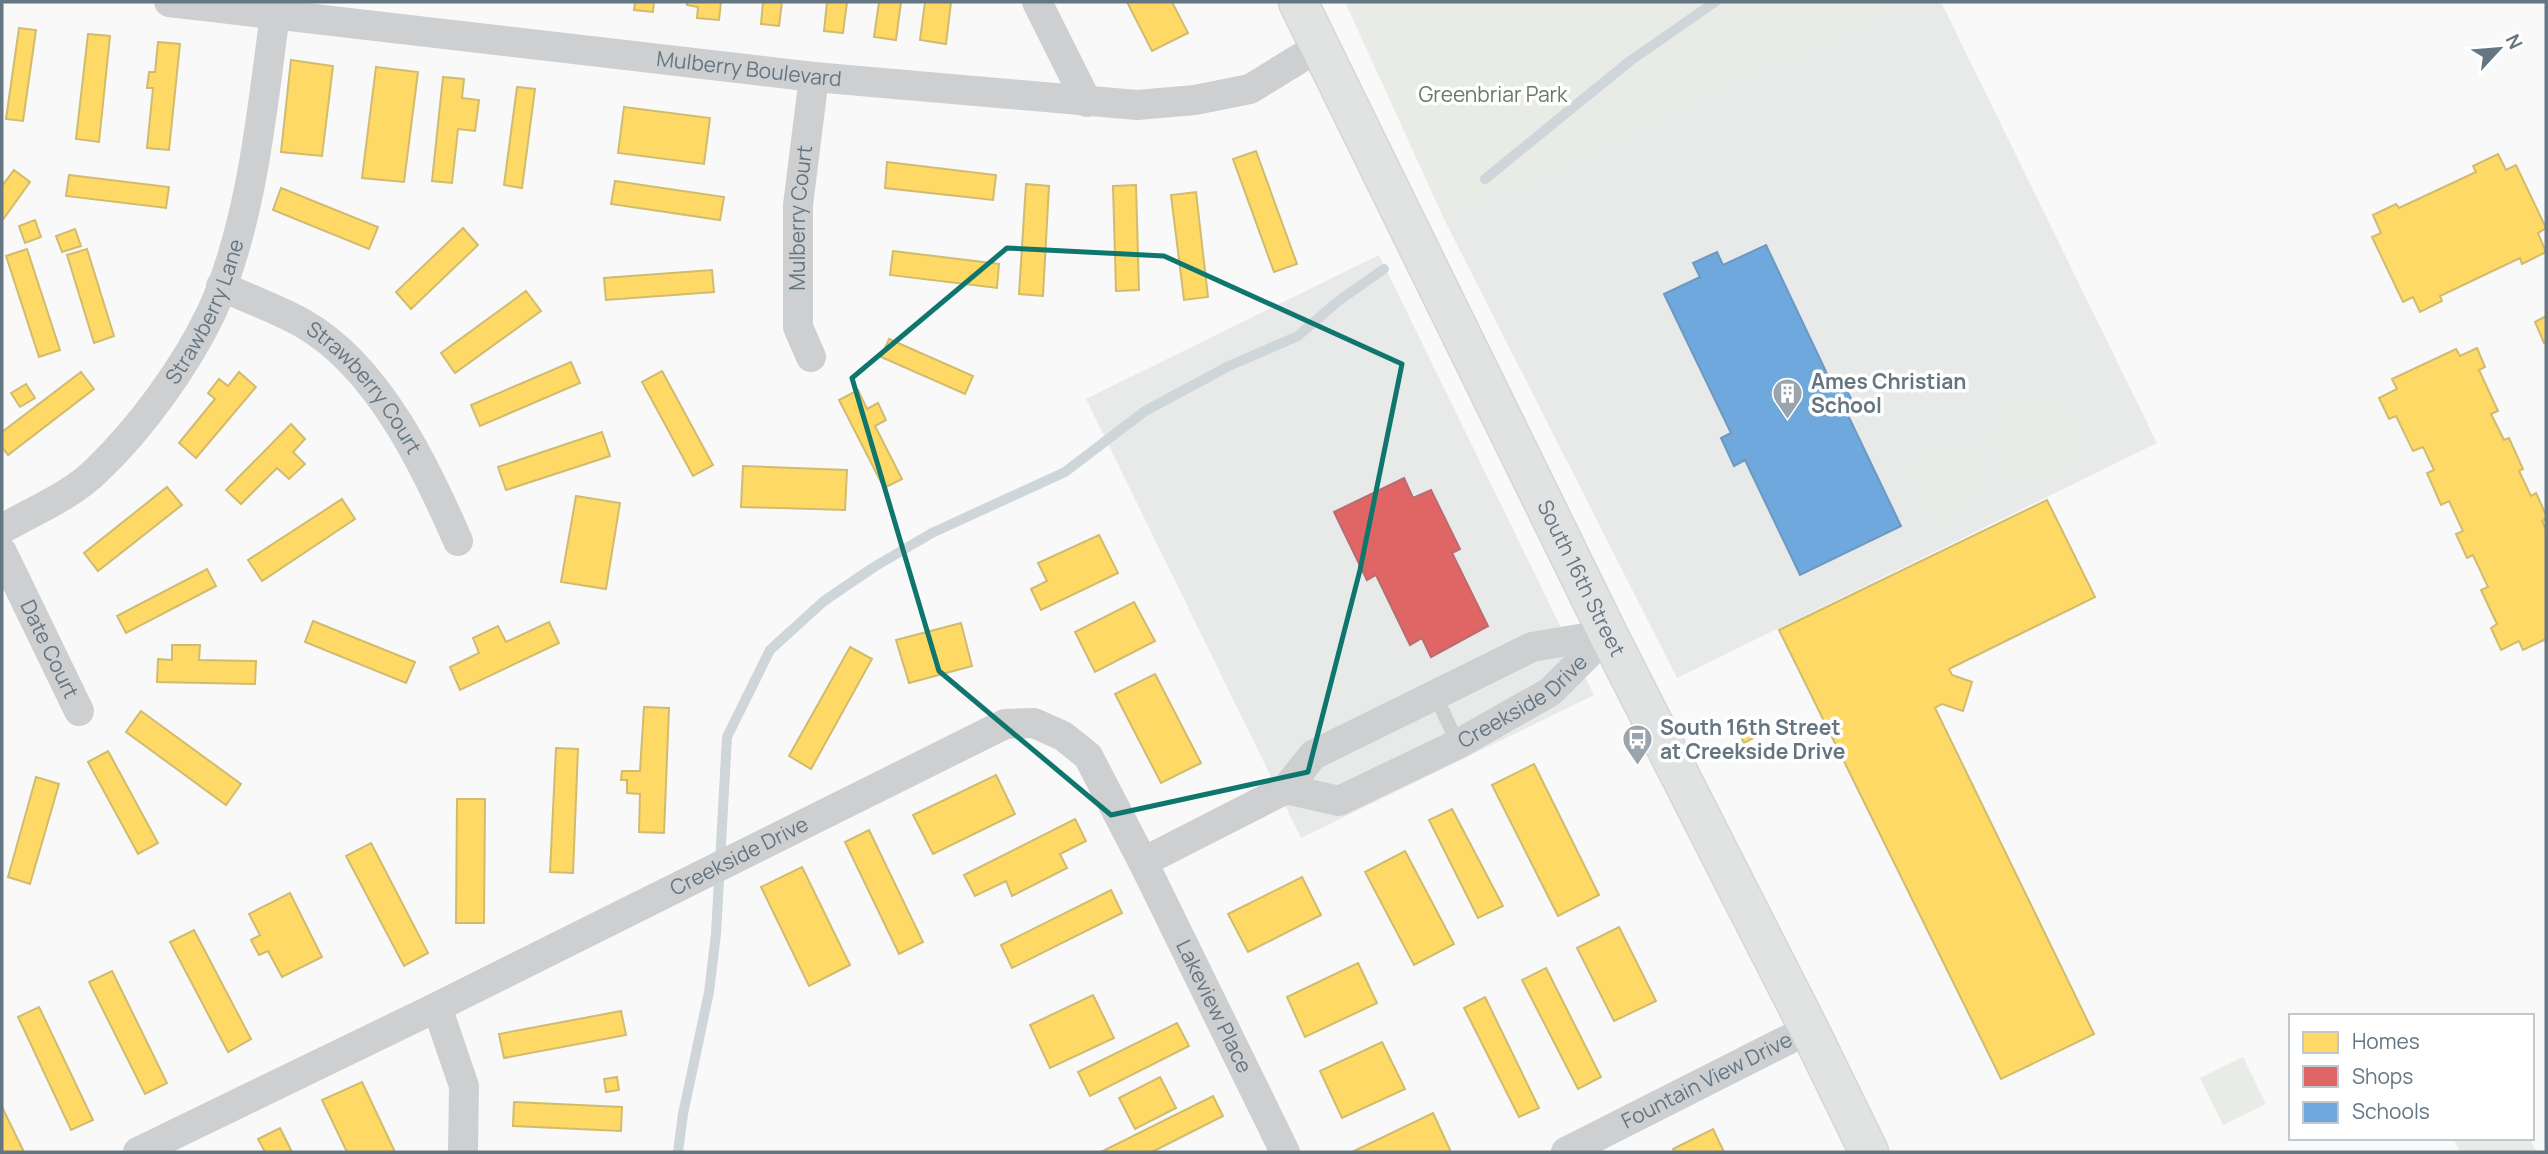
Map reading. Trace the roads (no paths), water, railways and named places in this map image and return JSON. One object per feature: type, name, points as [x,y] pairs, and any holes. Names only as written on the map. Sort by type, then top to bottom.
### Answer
[{"type":"main road","name":"South 16th Street","points":[[1298,2],[1608,634],[1869,1152]]},
{"type":"street","name":"Mulberry Boulevard","points":[[169,2],[814,78],[1137,105],[1195,100],[1250,89],[1320,46]]},
{"type":"street","points":[[1037,2],[1087,102]]},
{"type":"street","name":"Strawberry Lane","points":[[2,529],[69,491],[96,472],[144,418],[182,365],[212,311],[240,229],[260,125],[275,14]]},
{"type":"street","name":"Mulberry Court","points":[[811,357],[798,327],[798,205],[814,78]]},
{"type":"street","name":"Strawberry Court","points":[[220,286],[304,325],[341,353],[369,380],[429,475],[458,541]]},
{"type":"street","name":"Date Court","points":[[2,552],[79,711]]},
{"type":"street","name":"Creekside Drive","points":[[138,1152],[437,1007],[1005,724],[1034,723],[1063,736],[1088,757],[1143,862],[1286,789],[1313,755],[1532,647],[1608,634]]},
{"type":"street","name":"Creekside Drive","points":[[1286,789],[1339,801],[1458,744],[1550,692],[1608,634]]},
{"type":"street","name":"Lakeview Place","points":[[1143,862],[1285,1152]]},
{"type":"street","points":[[437,1007],[464,1086],[463,1152]]},
{"type":"street","name":"Fountain View Drive","points":[[1566,1152],[1809,1029]]},
{"type":"lane","points":[[1435,695],[1458,744]]},
{"type":"waterway","points":[[1485,179],[1630,61],[1715,2]]},
{"type":"waterway","points":[[678,1152],[683,1114],[709,992],[716,934],[727,737],[770,650],[824,601],[874,567],[932,533],[1065,472],[1145,411],[1229,366],[1298,336],[1337,302],[1384,269]]},
{"type":"place","name":"Ames Christian School","points":[[1788,421]]},
{"type":"place","name":"South 16th Street at Creekside Drive","points":[[1637,767]]},
{"type":"park label","name":"Greenbriar Park","points":[[1493,95]]}]
